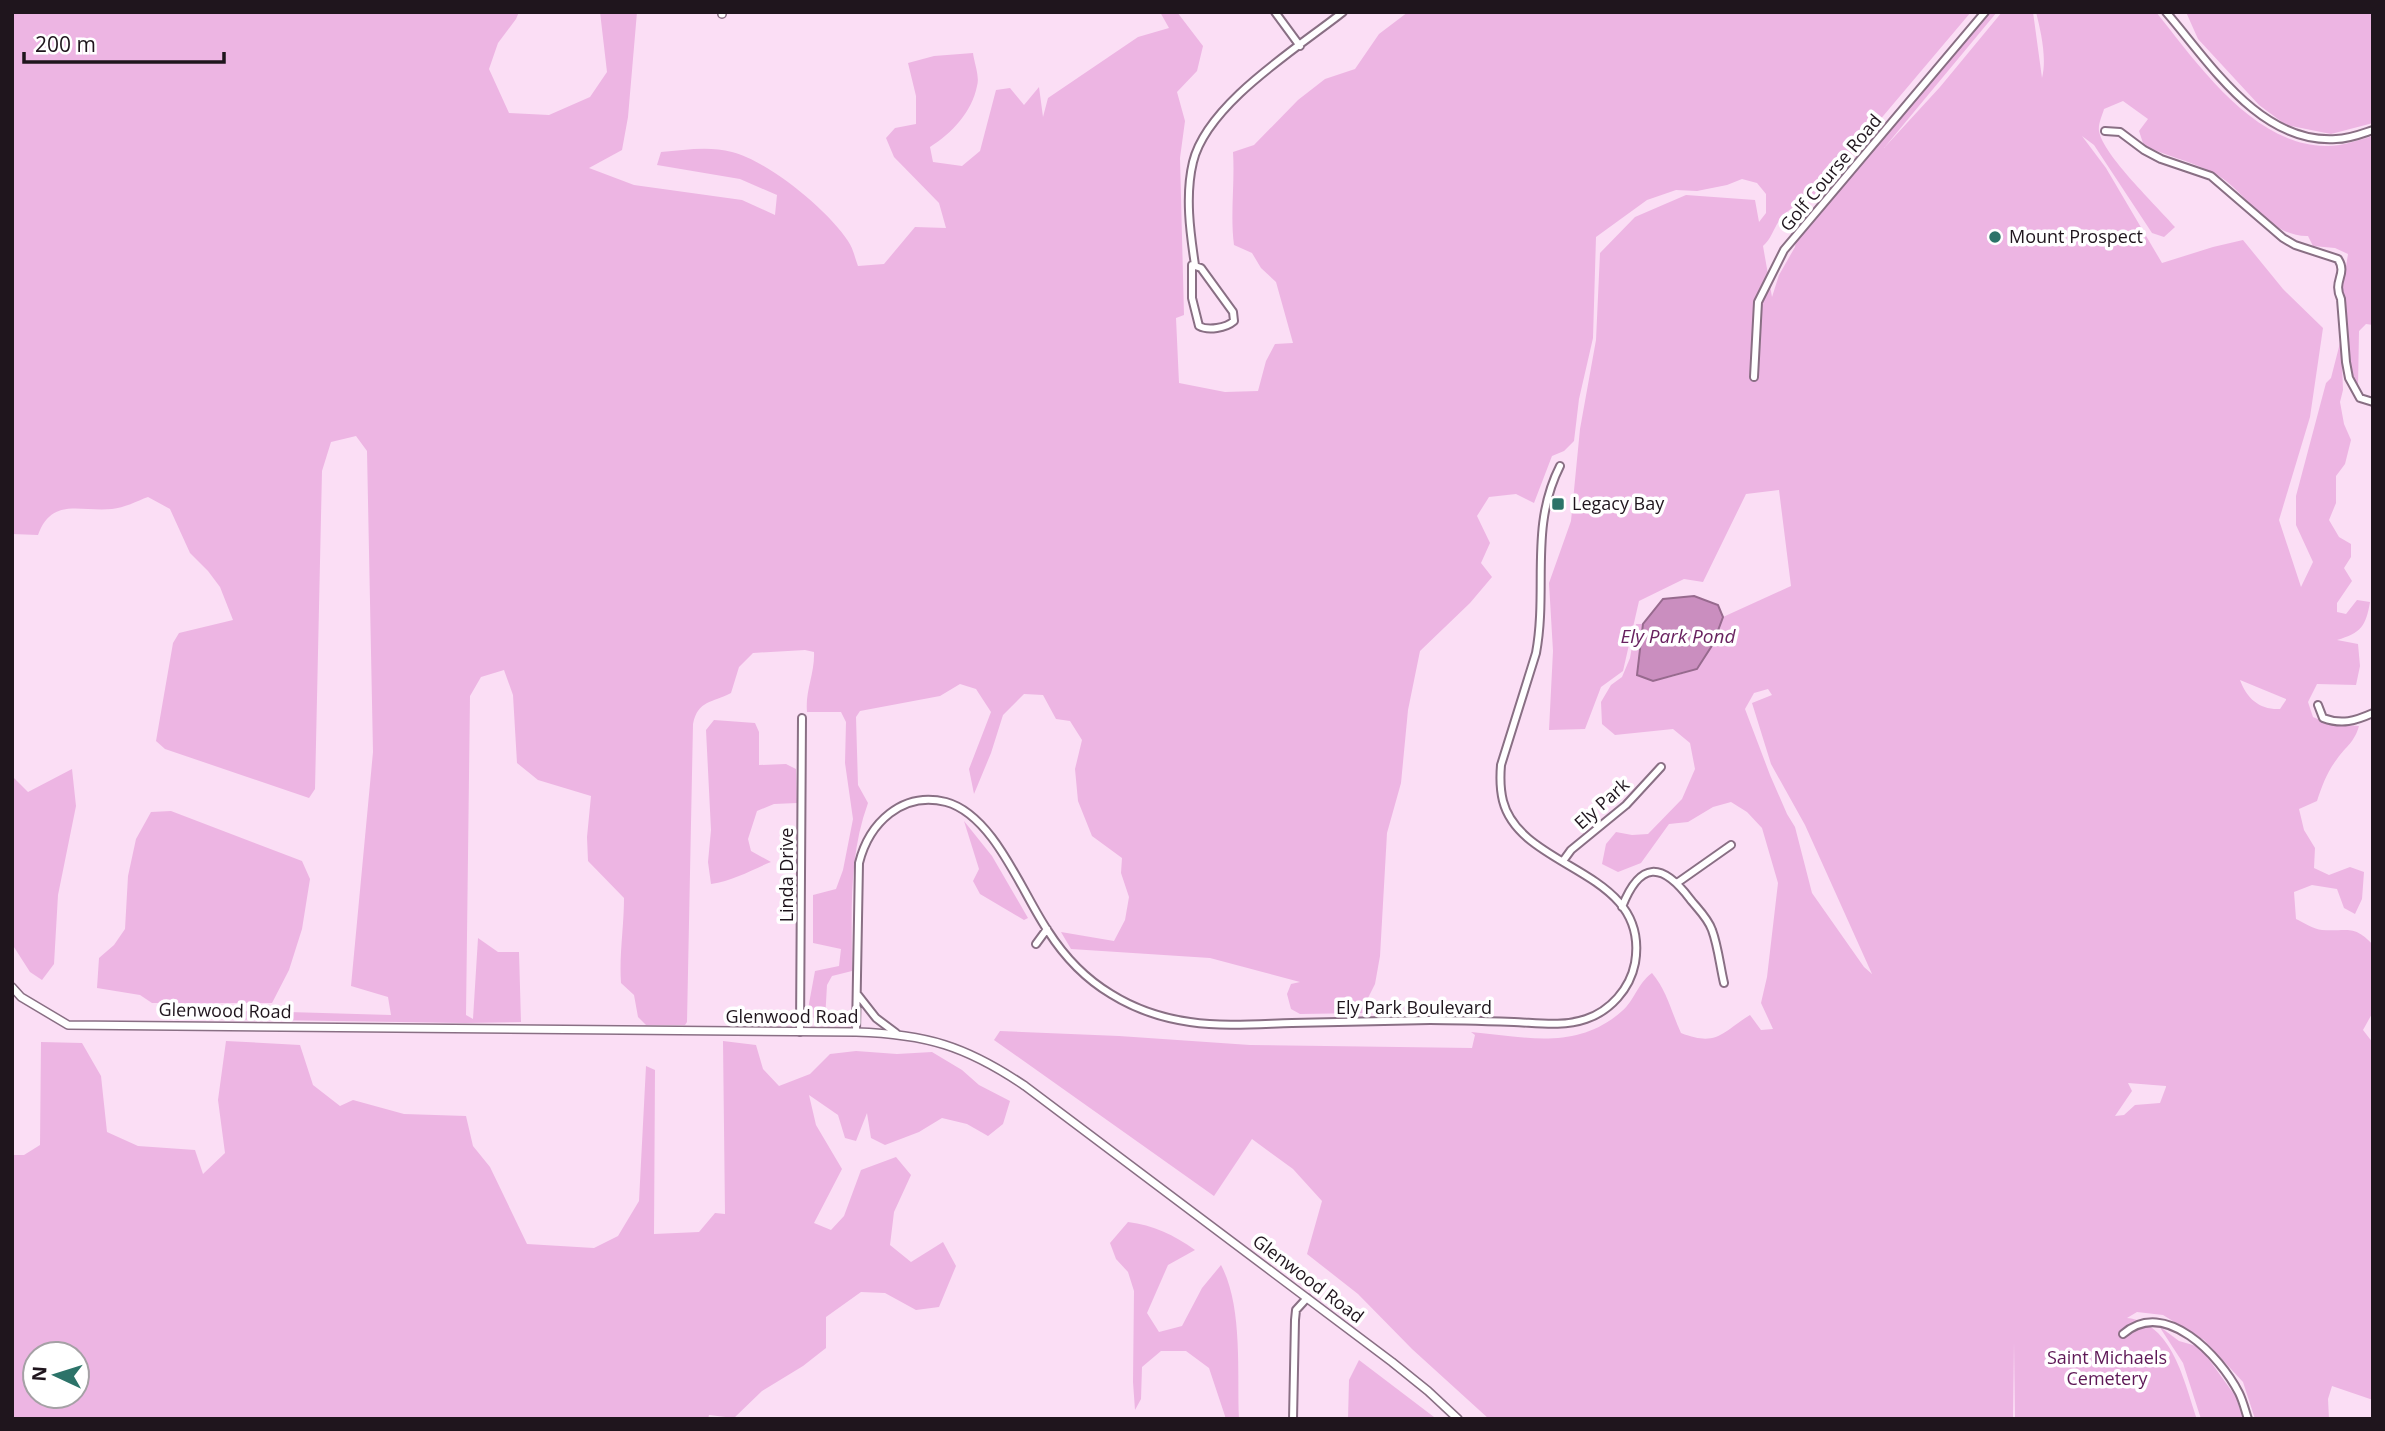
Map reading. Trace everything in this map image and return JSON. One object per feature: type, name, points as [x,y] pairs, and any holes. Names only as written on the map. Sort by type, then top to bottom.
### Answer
[{"type":"street","points":[[1275,12],[1300,46]]},
{"type":"street","points":[[1195,265],[1190,184],[1192,163],[1205,132],[1217,115],[1243,90],[1343,12]]},
{"type":"street","name":"Golf Course Road","points":[[1754,377],[1758,302],[1784,250],[1984,12]]},
{"type":"street","points":[[2166,12],[2239,95],[2262,116],[2278,126],[2297,134],[2334,139],[2373,130]]},
{"type":"street","points":[[2105,131],[2120,132],[2152,155],[2211,176],[2283,238],[2295,245],[2338,259],[2342,270],[2336,287],[2341,299],[2346,362],[2354,392],[2365,401],[2373,402]]},
{"type":"street","points":[[1195,265],[1201,268],[1233,312],[1234,321],[1231,324],[1209,329],[1199,326],[1192,298],[1191,267],[1195,265]]},
{"type":"street","name":"Ely Park Boulevard","points":[[856,1032],[859,863],[863,848],[879,822],[907,803],[920,800],[947,802],[974,818],[991,836],[1047,929],[1081,971],[1112,995],[1155,1015],[1187,1022],[1251,1026],[1430,1020],[1558,1024],[1582,1021],[1602,1012],[1616,1000],[1626,986],[1635,964],[1634,933],[1622,907],[1605,889],[1522,832],[1506,809],[1500,783],[1504,753],[1536,653],[1539,633],[1541,527],[1546,501],[1560,466]]},
{"type":"street","points":[[2318,705],[2323,718],[2335,723],[2346,723],[2373,713]]},
{"type":"street","name":"Linda Drive","points":[[800,1032],[802,718]]},
{"type":"street","name":"Ely Park","points":[[1563,861],[1571,850],[1621,810],[1661,767]]},
{"type":"street","points":[[1678,883],[1731,845]]},
{"type":"street","points":[[1622,907],[1633,884],[1643,875],[1655,872],[1666,874],[1678,883],[1712,929],[1724,983]]},
{"type":"street","points":[[1035,944],[1047,929]]},
{"type":"street","name":"Glenwood Road","points":[[12,987],[21,997],[68,1025],[856,1032],[896,1033],[945,1044],[996,1066],[1025,1086],[1428,1391],[1458,1419]]},
{"type":"street","points":[[858,994],[876,1018],[896,1033]]},
{"type":"street","points":[[1293,1419],[1296,1310],[1307,1298]]},
{"type":"street","points":[[2123,1334],[2140,1322],[2160,1322],[2173,1326],[2205,1345],[2239,1393],[2248,1419]]},
{"type":"green space","name":"Saint Michaels Cemetery","points":[[12,12],[519,12],[498,43],[489,69],[509,113],[549,115],[590,97],[607,72],[600,12],[637,12],[628,117],[622,150],[589,168],[634,185],[742,200],[775,215],[777,195],[740,179],[657,165],[661,152],[679,150],[715,149],[746,157],[796,188],[827,215],[850,244],[858,266],[884,264],[915,227],[946,228],[939,203],[894,157],[886,138],[895,128],[916,124],[916,96],[908,63],[934,56],[973,53],[978,82],[971,105],[953,128],[930,147],[933,162],[962,166],[980,151],[996,90],[1010,88],[1024,105],[1039,87],[1043,117],[1048,98],[1138,37],[1169,28],[1160,12],[1177,12],[1203,46],[1197,71],[1177,92],[1185,121],[1180,158],[1184,315],[1176,318],[1179,383],[1225,392],[1258,391],[1266,361],[1275,344],[1293,343],[1276,282],[1261,268],[1252,253],[1234,245],[1233,152],[1254,145],[1298,100],[1325,79],[1355,69],[1379,34],[1408,12],[1971,12],[1813,199],[1790,210],[1779,221],[1763,246],[1772,297],[1779,275],[1795,247],[1796,239],[1989,12],[1997,12],[1884,148],[1940,87],[2002,12],[2033,12],[2042,78],[2044,54],[2036,12],[2156,12],[2229,98],[2274,132],[2299,142],[2325,146],[2373,136],[2373,325],[2366,324],[2359,331],[2358,387],[2350,372],[2340,285],[2348,254],[2335,248],[2313,246],[2308,236],[2280,229],[2223,178],[2202,167],[2144,146],[2139,131],[2148,119],[2123,101],[2104,109],[2099,131],[2120,166],[2175,227],[2164,237],[2152,233],[2094,145],[2082,136],[2106,168],[2162,263],[2243,240],[2283,289],[2323,328],[2310,417],[2279,520],[2301,587],[2313,562],[2296,525],[2296,496],[2326,383],[2331,378],[2341,339],[2343,390],[2340,402],[2344,424],[2351,440],[2345,464],[2336,476],[2336,503],[2329,520],[2339,537],[2351,544],[2351,557],[2344,568],[2352,581],[2337,603],[2337,612],[2346,614],[2357,600],[2370,602],[2367,617],[2361,627],[2337,640],[2358,644],[2360,666],[2356,685],[2317,684],[2308,702],[2313,717],[2329,724],[2359,726],[2330,769],[2317,801],[2299,809],[2304,830],[2315,848],[2314,868],[2329,875],[2350,867],[2364,872],[2362,899],[2355,914],[2344,908],[2337,889],[2312,885],[2294,892],[2296,919],[2319,929],[2350,930],[2361,934],[2373,945],[2373,1012],[2363,1030],[2373,1043],[2373,1400],[2332,1386],[2328,1399],[2329,1419],[2255,1419],[2243,1382],[2204,1340],[2163,1315],[2137,1312],[2127,1318],[2143,1322],[2166,1342],[2181,1372],[2197,1419],[2015,1419],[2014,1342],[2013,1419],[1489,1419],[1412,1349],[1358,1294],[1307,1254],[1322,1201],[1293,1169],[1252,1139],[1214,1196],[994,1040],[1000,1031],[1250,1045],[1472,1048],[1475,1035],[1471,1032],[1550,1038],[1587,1032],[1605,1024],[1622,1011],[1652,973],[1665,994],[1681,1033],[1703,1039],[1711,1038],[1750,1015],[1761,1030],[1773,1029],[1761,1003],[1767,977],[1778,883],[1762,828],[1747,812],[1731,802],[1713,807],[1688,822],[1669,824],[1641,863],[1618,872],[1602,864],[1606,844],[1616,832],[1648,834],[1682,799],[1695,769],[1690,743],[1673,729],[1615,735],[1602,724],[1601,702],[1611,685],[1622,677],[1630,658],[1636,624],[1643,624],[1638,674],[1661,679],[1674,676],[1697,669],[1713,644],[1723,617],[1791,586],[1779,490],[1746,494],[1703,582],[1684,579],[1639,601],[1623,671],[1601,687],[1585,729],[1549,730],[1553,651],[1549,583],[1571,521],[1580,429],[1596,340],[1600,253],[1635,217],[1686,195],[1755,200],[1759,222],[1766,213],[1766,194],[1757,183],[1742,179],[1697,191],[1676,190],[1647,200],[1596,237],[1593,338],[1579,399],[1574,441],[1564,451],[1552,456],[1534,503],[1516,494],[1489,497],[1477,516],[1490,543],[1481,563],[1492,577],[1470,603],[1420,651],[1408,710],[1401,783],[1387,833],[1380,956],[1375,984],[1366,1002],[1366,1013],[1300,1014],[1291,1009],[1287,994],[1291,984],[1300,982],[1210,958],[1071,949],[1061,932],[1114,941],[1125,920],[1129,897],[1121,873],[1122,858],[1092,836],[1078,801],[1075,769],[1082,740],[1070,721],[1056,719],[1043,695],[1024,694],[1003,715],[974,794],[969,769],[991,712],[976,689],[960,684],[940,696],[860,711],[856,717],[858,785],[868,803],[854,865],[852,971],[832,976],[827,985],[825,1020],[810,1017],[808,1009],[815,971],[839,966],[841,949],[813,943],[813,895],[836,889],[843,870],[853,819],[845,763],[846,722],[841,712],[807,712],[814,652],[805,650],[753,653],[739,667],[731,693],[702,706],[695,716],[685,1025],[646,1025],[638,1017],[634,995],[621,983],[624,898],[588,861],[587,837],[591,796],[538,780],[517,763],[513,695],[504,670],[481,677],[470,696],[466,1015],[473,1019],[478,938],[498,952],[519,952],[521,1022],[205,1019],[187,1013],[254,1011],[391,1015],[388,997],[351,986],[373,752],[367,451],[356,436],[331,442],[322,471],[315,789],[309,798],[165,749],[156,741],[173,643],[179,633],[233,620],[220,587],[190,553],[170,509],[148,497],[117,508],[68,509],[51,515],[38,535],[12,534]],"holes":[[[2240,680],[2286,699],[2286,700],[2280,709],[2266,708],[2250,698]],[[1768,689],[1772,695],[1752,703],[1771,764],[1805,825],[1872,974],[1864,967],[1812,893],[1795,827],[1770,775],[1745,709],[1754,693]],[[2128,1083],[2166,1086],[2160,1103],[2135,1105],[2124,1115],[2115,1116],[2132,1091]]]},
{"type":"green space","points":[[2186,12],[2373,12],[2373,123],[2331,134],[2286,125],[2259,105],[2198,39]]},
{"type":"green space","points":[[714,720],[755,723],[759,732],[759,765],[786,764],[796,769],[797,803],[774,804],[757,811],[748,839],[751,851],[771,862],[734,878],[711,884],[708,862],[711,830],[706,730]]},
{"type":"green space","points":[[72,769],[76,806],[58,895],[54,964],[42,980],[30,972],[12,944],[12,776],[28,792]]},
{"type":"green space","points":[[171,811],[302,861],[310,879],[302,929],[289,970],[272,1003],[152,1003],[140,995],[97,988],[99,958],[114,945],[125,929],[128,876],[136,839],[151,812]]},
{"type":"green space","points":[[964,821],[992,856],[1028,918],[1024,920],[980,894],[973,881],[979,869]]},
{"type":"green space","points":[[226,1041],[300,1045],[313,1085],[340,1106],[353,1100],[404,1114],[466,1116],[473,1146],[490,1167],[527,1244],[594,1248],[618,1236],[639,1201],[646,1066],[655,1070],[654,1234],[699,1232],[715,1213],[725,1214],[723,1041],[756,1045],[763,1069],[779,1086],[810,1074],[830,1054],[856,1051],[897,1054],[932,1052],[962,1070],[979,1085],[1010,1101],[1003,1124],[988,1136],[967,1124],[942,1118],[919,1132],[885,1145],[871,1138],[867,1113],[856,1141],[845,1138],[838,1115],[809,1095],[816,1125],[842,1169],[814,1223],[831,1230],[844,1216],[861,1170],[896,1157],[911,1175],[894,1212],[890,1245],[911,1262],[943,1242],[956,1266],[939,1307],[916,1310],[885,1293],[861,1292],[826,1317],[826,1348],[803,1366],[762,1391],[734,1418],[709,1415],[708,1419],[12,1419],[12,1155],[24,1155],[40,1145],[41,1042],[82,1043],[101,1076],[107,1132],[138,1146],[195,1150],[203,1174],[225,1153],[218,1100]]},
{"type":"green space","points":[[1128,1222],[1163,1232],[1195,1250],[1168,1265],[1147,1313],[1159,1332],[1182,1326],[1202,1288],[1221,1265],[1228,1281],[1236,1319],[1239,1419],[1226,1419],[1209,1368],[1186,1351],[1161,1351],[1142,1367],[1141,1399],[1135,1410],[1134,1291],[1128,1272],[1116,1259],[1110,1243]]},
{"type":"green space","points":[[2159,1326],[2179,1341],[2200,1347],[2236,1397],[2243,1419],[2201,1419],[2183,1363]]},
{"type":"green space","points":[[1359,1360],[1435,1419],[1348,1419],[1349,1380]]},
{"type":"water","name":"Ely Park Pond","points":[[1694,596],[1718,605],[1723,617],[1713,644],[1697,669],[1653,681],[1637,675],[1643,624],[1663,599]]},
{"type":"place","name":"Mount Prospect","points":[[1995,237]]},
{"type":"place","name":"Legacy Bay","points":[[1558,504]]}]
